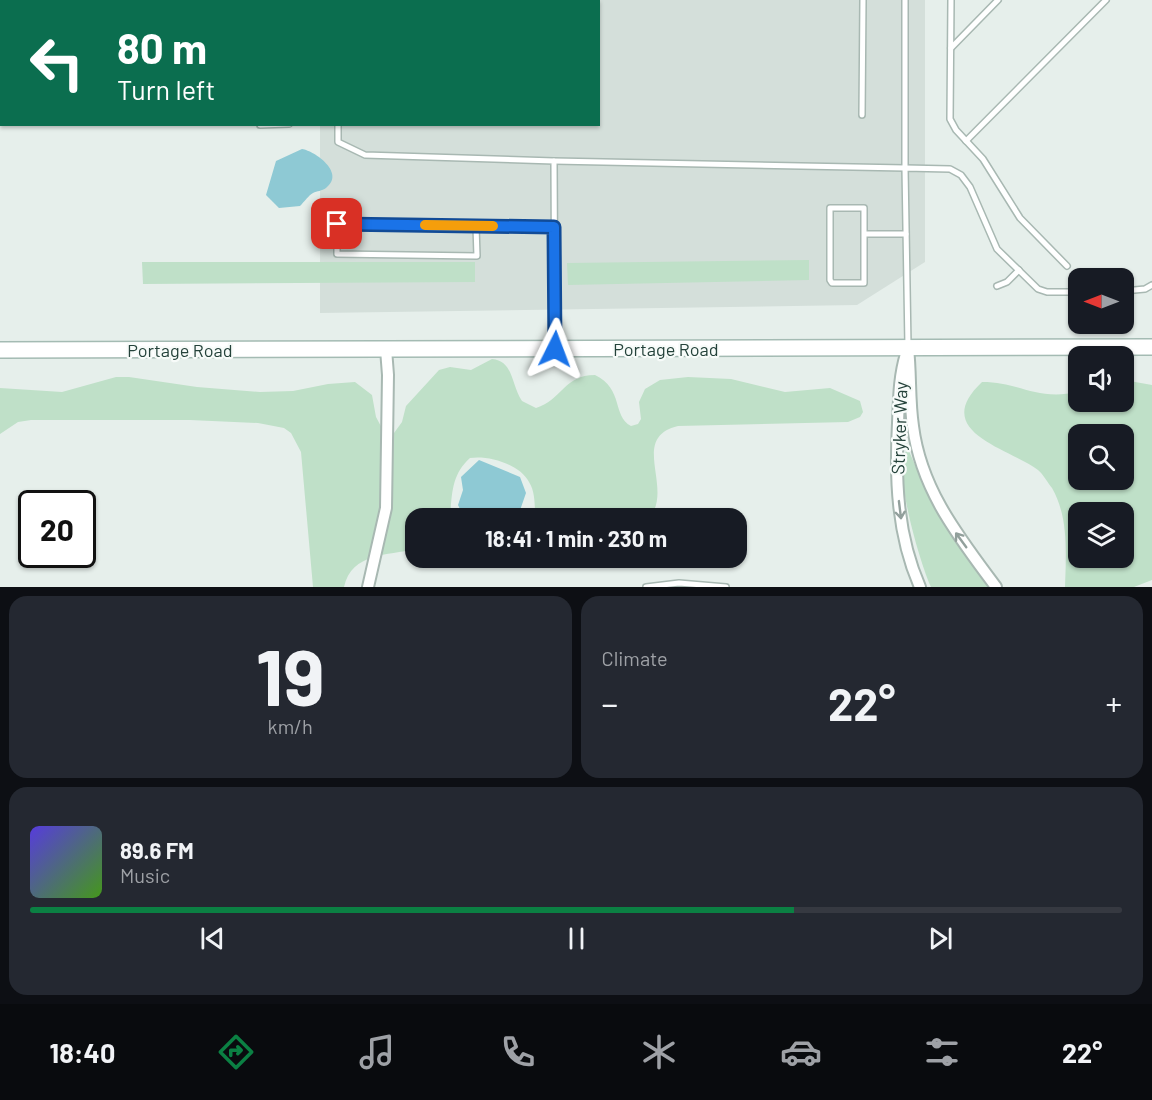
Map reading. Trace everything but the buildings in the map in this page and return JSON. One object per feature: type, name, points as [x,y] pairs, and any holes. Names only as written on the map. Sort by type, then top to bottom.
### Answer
[{"type":"main road","name":"Portage Road","points":[[0,350],[1152,347]]},
{"type":"street","name":"Stryker Way","points":[[908,348],[899,376],[897,492],[906,544],[921,587]]},
{"type":"street","name":"Stryker Way","points":[[908,348],[912,424],[921,466],[946,519],[996,587]]},
{"type":"street","points":[[368,587],[386,508],[388,375],[386,350]]},
{"type":"lane","points":[[862,115],[863,0]]},
{"type":"lane","points":[[905,0],[904,168],[908,348]]},
{"type":"lane","points":[[951,0],[950,119],[983,159],[1020,218],[1067,266]]},
{"type":"lane","points":[[951,48],[998,0]]},
{"type":"lane","points":[[966,141],[1106,0]]},
{"type":"lane","points":[[338,126],[338,142],[365,155],[950,169],[961,175],[970,187],[998,249],[1038,289],[1047,292],[1068,292]]},
{"type":"lane","points":[[554,161],[555,349]]},
{"type":"lane","points":[[830,208],[864,208],[865,234],[864,283],[832,283],[830,208]]},
{"type":"lane","points":[[476,226],[477,256],[337,254],[337,224],[554,227]]},
{"type":"lane","points":[[865,234],[906,234]]},
{"type":"lane","points":[[997,286],[1006,282],[1019,270]]},
{"type":"lane","points":[[1134,291],[1152,285]]},
{"type":"lane","points":[[646,587],[679,583],[726,587]]},
{"type":"shaded area","points":[[600,0],[925,0],[925,262],[857,305],[320,313],[320,126],[600,126]]},
{"type":"green space","points":[[809,260],[809,280],[568,285],[567,263]]},
{"type":"green space","points":[[142,262],[475,262],[475,282],[143,284]]},
{"type":"green space","points":[[492,359],[499,361],[508,369],[522,401],[536,408],[552,399],[576,379],[595,375],[610,387],[621,416],[631,426],[638,424],[641,419],[639,402],[645,389],[660,380],[688,377],[731,379],[785,392],[830,388],[860,401],[863,412],[860,417],[848,422],[678,426],[664,432],[656,442],[654,453],[657,494],[654,508],[535,508],[533,491],[519,470],[503,462],[486,458],[470,458],[456,478],[451,508],[405,508],[405,551],[363,561],[348,576],[344,587],[313,587],[301,452],[291,433],[284,428],[258,423],[190,420],[31,420],[18,422],[0,434],[0,388],[62,392],[116,377],[260,392],[293,391],[328,384],[355,382],[372,395],[376,417],[384,432],[394,433],[402,422],[406,406],[439,370],[450,367],[471,370]]},
{"type":"green space","points":[[982,382],[1039,393],[1068,393],[1068,412],[1134,412],[1134,382],[1152,385],[1152,580],[1134,587],[1065,587],[1064,524],[1052,488],[1038,470],[979,436],[969,426],[964,414],[968,399]]},
{"type":"green space","points":[[908,449],[931,501],[989,587],[931,587],[915,538],[905,494],[903,458]]},
{"type":"water","points":[[302,149],[321,158],[331,170],[333,176],[331,182],[324,189],[311,194],[300,206],[279,208],[266,195],[276,161]]},
{"type":"water","points":[[479,460],[520,477],[526,493],[521,508],[460,508],[458,505],[463,490],[461,477]]},
{"type":"slow traffic","points":[[425,225],[493,226]]},
{"type":"route","points":[[337,224],[554,227],[555,349]]}]
